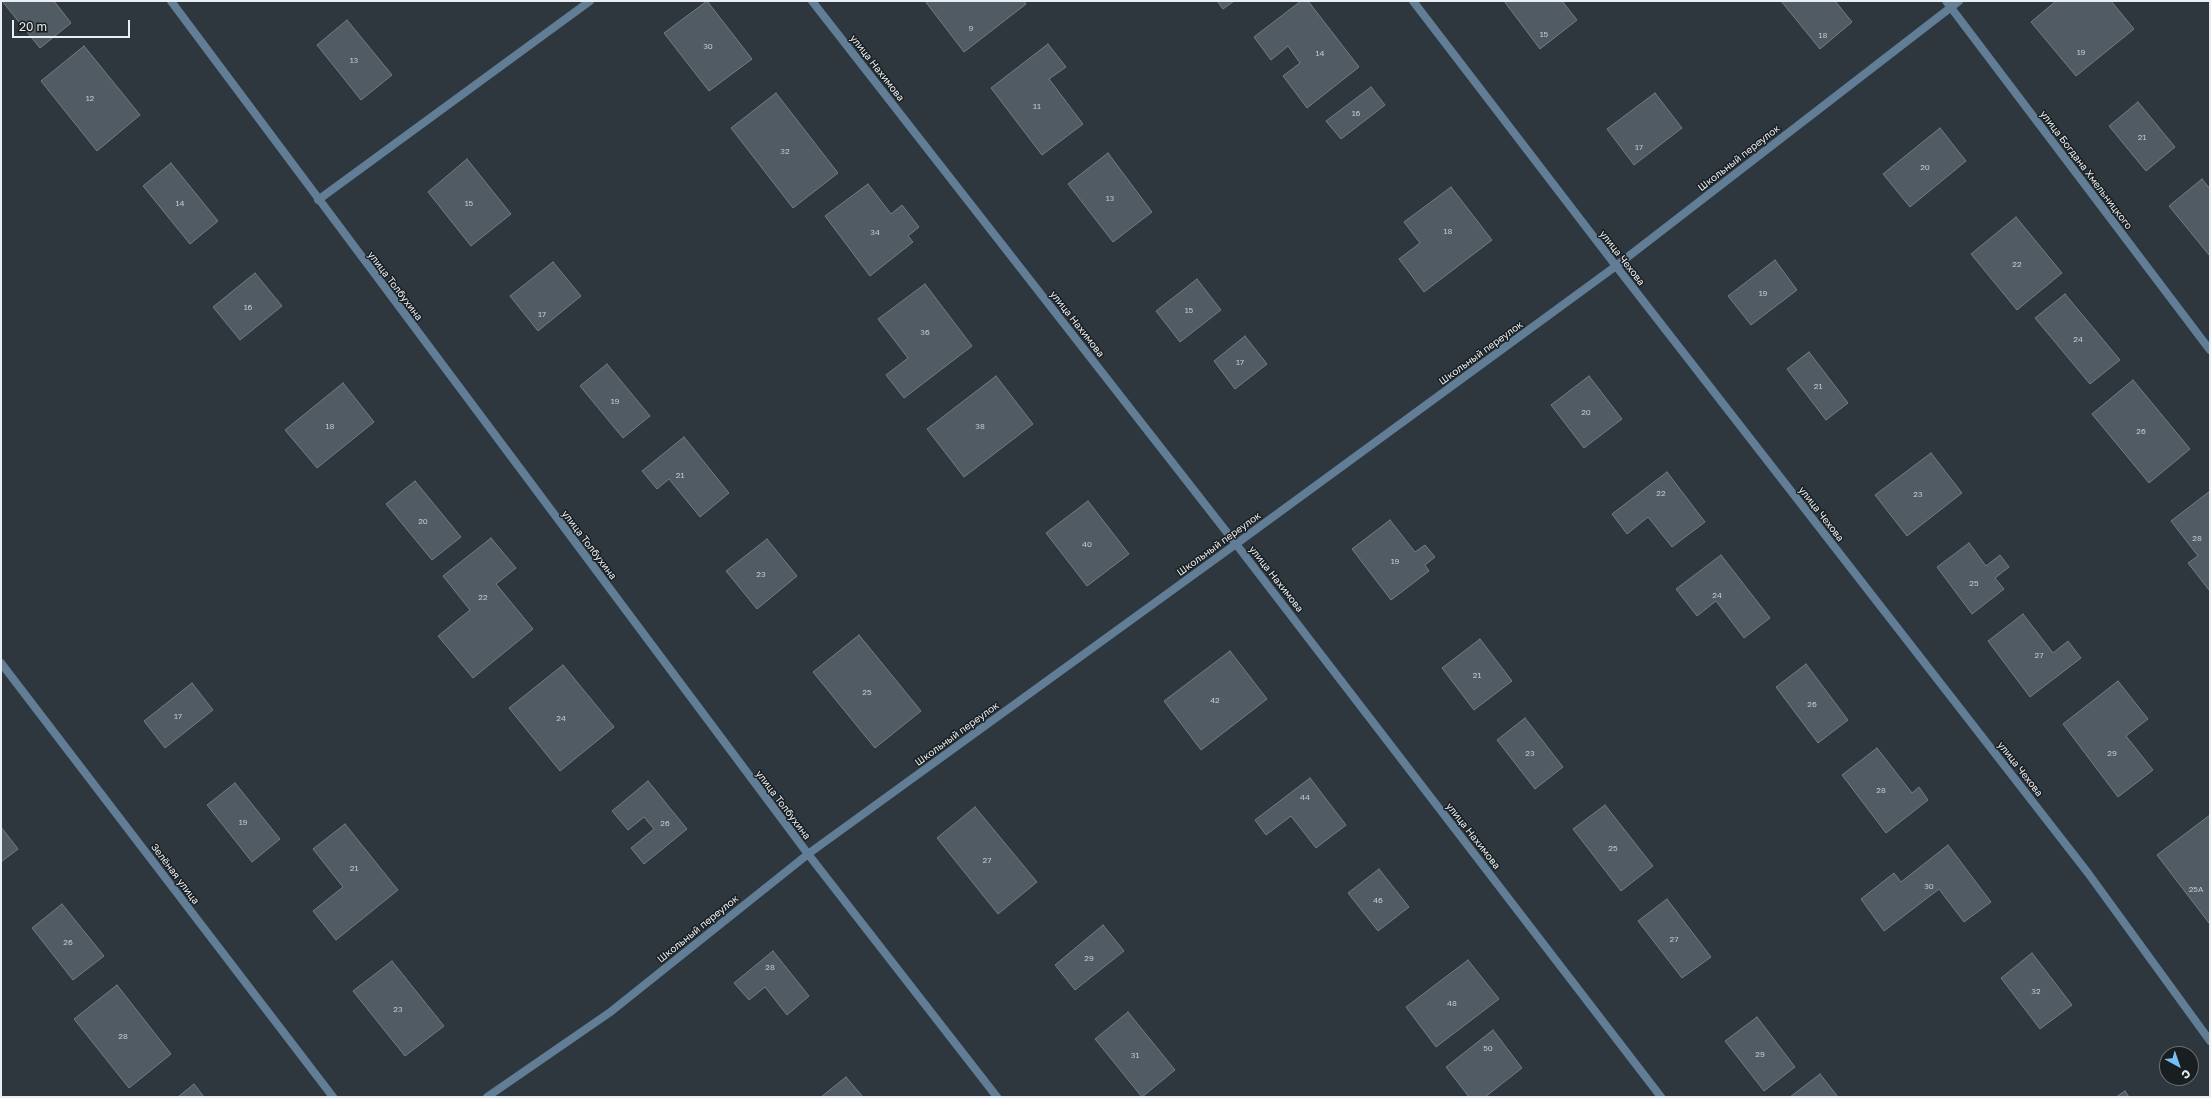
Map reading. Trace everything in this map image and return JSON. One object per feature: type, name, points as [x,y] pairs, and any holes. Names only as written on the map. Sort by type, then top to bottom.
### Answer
[{"type":"street","name":"улица Толбухина","points":[[172,1],[318,200],[808,854],[997,1097]]},
{"type":"street","points":[[318,200],[590,1]]},
{"type":"street","name":"улица Нахимова","points":[[812,1],[1236,544],[1661,1097]]},
{"type":"street","name":"улица Чехова","points":[[1413,1],[1616,266],[2088,873],[2210,1042]]},
{"type":"street","name":"Школьный переулок","points":[[487,1097],[609,1013],[808,854],[1616,266],[1949,4],[1959,1]]},
{"type":"street","name":"улица Богдана Хмельницкого","points":[[1949,4],[2210,350]]},
{"type":"street","name":"Зелёная улица","points":[[1,663],[333,1097]]},
{"type":"building","points":[[2,1],[54,1],[71,23],[40,48]]},
{"type":"building","points":[[707,1],[752,59],[709,91],[664,33]]},
{"type":"building","points":[[925,1],[1024,1],[1026,4],[964,52]]},
{"type":"building","points":[[1217,1],[1234,1],[1223,9]]},
{"type":"building","points":[[1301,1],[1308,1],[1359,67],[1307,108],[1283,76],[1300,63],[1288,46],[1271,60],[1254,37]]},
{"type":"building","points":[[1504,1],[1562,1],[1577,20],[1540,49]]},
{"type":"building","points":[[1781,1],[1835,1],[1852,22],[1820,49]]},
{"type":"building","points":[[2056,1],[2111,1],[2134,29],[2076,76],[2031,22]]},
{"type":"building","points":[[347,20],[392,75],[361,100],[317,45]]},
{"type":"building","points":[[1048,44],[1066,67],[1049,79],[1083,124],[1042,155],[991,88]]},
{"type":"building","points":[[84,46],[140,115],[97,151],[41,81]]},
{"type":"building","points":[[1371,87],[1385,105],[1341,139],[1326,121]]},
{"type":"building","points":[[776,93],[838,173],[793,208],[731,128]]},
{"type":"building","points":[[1655,93],[1682,128],[1634,165],[1607,129]]},
{"type":"building","points":[[2138,102],[2175,147],[2146,171],[2109,126]]},
{"type":"building","points":[[1940,128],[1966,161],[1910,207],[1883,174]]},
{"type":"building","points":[[1108,153],[1152,212],[1113,242],[1068,184]]},
{"type":"building","points":[[467,159],[511,214],[471,246],[428,192]]},
{"type":"building","points":[[171,163],[218,221],[190,244],[143,186]]},
{"type":"building","points":[[2202,179],[2210,189],[2210,256],[2169,206]]},
{"type":"building","points":[[868,184],[891,214],[902,205],[919,227],[908,236],[913,242],[870,276],[825,216]]},
{"type":"building","points":[[1451,187],[1492,240],[1424,292],[1399,259],[1420,243],[1404,222]]},
{"type":"building","points":[[2016,217],[2062,273],[2017,310],[1971,254]]},
{"type":"building","points":[[1775,260],[1797,290],[1751,325],[1728,296]]},
{"type":"building","points":[[553,262],[581,296],[538,331],[510,296]]},
{"type":"building","points":[[255,273],[282,306],[240,340],[213,307]]},
{"type":"building","points":[[1197,279],[1221,310],[1180,342],[1156,311]]},
{"type":"building","points":[[925,284],[972,346],[904,398],[886,375],[908,358],[878,319]]},
{"type":"building","points":[[2065,294],[2120,360],[2090,384],[2035,318]]},
{"type":"building","points":[[1245,336],[1267,364],[1235,389],[1214,361]]},
{"type":"building","points":[[1809,352],[1848,403],[1826,420],[1787,369]]},
{"type":"building","points":[[607,364],[650,416],[623,438],[580,386]]},
{"type":"building","points":[[996,376],[1033,424],[964,477],[927,429]]},
{"type":"building","points":[[1589,376],[1622,419],[1584,448],[1551,405]]},
{"type":"building","points":[[2133,380],[2190,449],[2149,483],[2092,414]]},
{"type":"building","points":[[343,383],[374,422],[317,468],[285,430]]},
{"type":"building","points":[[684,437],[729,493],[700,517],[669,479],[657,489],[642,471]]},
{"type":"building","points":[[1931,453],[1962,493],[1907,536],[1875,495]]},
{"type":"building","points":[[1667,472],[1705,522],[1672,547],[1648,517],[1627,534],[1612,514]]},
{"type":"building","points":[[415,481],[461,537],[432,560],[386,504]]},
{"type":"building","points":[[2210,491],[2209,590],[2188,563],[2198,556],[2171,521]]},
{"type":"building","points":[[1088,501],[1129,554],[1087,586],[1046,533]]},
{"type":"building","points":[[1390,520],[1415,552],[1425,545],[1435,557],[1425,565],[1429,571],[1391,600],[1352,549]]},
{"type":"building","points":[[491,538],[516,568],[496,584],[533,629],[473,678],[438,636],[470,610],[443,576]]},
{"type":"building","points":[[767,539],[797,576],[757,609],[726,571]]},
{"type":"building","points":[[1969,543],[1986,566],[2000,555],[2009,567],[1995,578],[2004,589],[1972,614],[1937,567]]},
{"type":"building","points":[[1721,555],[1770,618],[1744,638],[1716,601],[1697,616],[1676,589]]},
{"type":"building","points":[[2023,614],[2053,653],[2068,641],[2081,658],[2030,697],[1988,641]]},
{"type":"building","points":[[859,635],[921,711],[875,748],[813,672]]},
{"type":"building","points":[[1480,639],[1512,681],[1474,710],[1442,668]]},
{"type":"building","points":[[1230,651],[1267,699],[1201,750],[1164,701]]},
{"type":"building","points":[[1806,664],[1848,720],[1818,743],[1776,687]]},
{"type":"building","points":[[563,665],[614,727],[560,771],[509,708]]},
{"type":"building","points":[[2118,681],[2148,719],[2126,736],[2153,770],[2118,797],[2063,724]]},
{"type":"building","points":[[192,683],[213,710],[165,748],[144,721]]},
{"type":"building","points":[[1525,718],[1563,767],[1535,789],[1497,740]]},
{"type":"building","points":[[1877,748],[1912,793],[1919,787],[1928,800],[1886,833],[1842,775]]},
{"type":"building","points":[[1310,778],[1346,825],[1316,848],[1291,816],[1266,835],[1255,820]]},
{"type":"building","points":[[648,781],[687,829],[644,864],[631,848],[654,829],[644,817],[628,830],[612,811]]},
{"type":"building","points":[[235,783],[280,839],[252,862],[207,805]]},
{"type":"building","points":[[1605,805],[1653,866],[1621,891],[1573,829]]},
{"type":"building","points":[[975,807],[1037,882],[998,914],[937,838]]},
{"type":"building","points":[[2210,815],[2210,923],[2209,923],[2157,855]]},
{"type":"building","points":[[345,824],[398,890],[336,940],[313,911],[343,887],[313,849]]},
{"type":"building","points":[[1,827],[18,849],[1,862]]},
{"type":"building","points":[[1948,845],[1991,902],[1964,922],[1939,889],[1884,931],[1861,899],[1894,873],[1901,882]]},
{"type":"building","points":[[1379,869],[1409,907],[1378,931],[1348,893]]},
{"type":"building","points":[[1667,899],[1711,957],[1682,978],[1638,921]]},
{"type":"building","points":[[62,904],[104,956],[73,980],[32,928]]},
{"type":"building","points":[[1103,925],[1124,951],[1075,990],[1055,965]]},
{"type":"building","points":[[773,951],[809,996],[787,1015],[765,987],[749,1000],[734,983]]},
{"type":"building","points":[[2032,953],[2072,1005],[2040,1029],[2001,978]]},
{"type":"building","points":[[1468,960],[1499,999],[1436,1047],[1406,1007]]},
{"type":"building","points":[[392,961],[444,1026],[405,1056],[353,991]]},
{"type":"building","points":[[117,985],[171,1054],[129,1088],[74,1019]]},
{"type":"building","points":[[1128,1012],[1175,1070],[1142,1097],[1095,1039]]},
{"type":"building","points":[[1757,1017],[1795,1067],[1764,1091],[1725,1041]]},
{"type":"building","points":[[1493,1030],[1522,1068],[1485,1097],[1469,1097],[1446,1067]]},
{"type":"building","points":[[1820,1074],[1838,1097],[1790,1097]]},
{"type":"building","points":[[846,1077],[863,1097],[821,1097]]},
{"type":"building","points":[[194,1084],[204,1097],[178,1097]]},
{"type":"building","points":[[2125,1091],[2129,1097],[2116,1097]]}]
